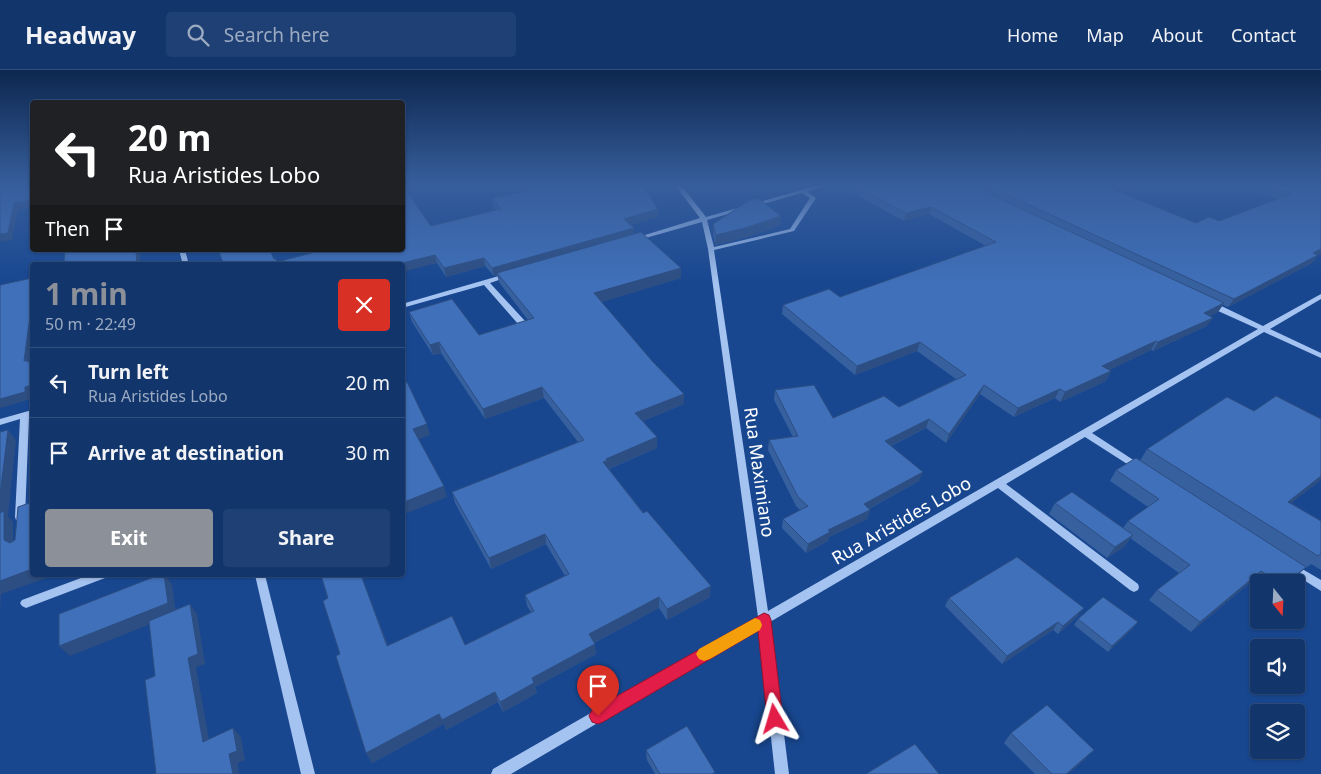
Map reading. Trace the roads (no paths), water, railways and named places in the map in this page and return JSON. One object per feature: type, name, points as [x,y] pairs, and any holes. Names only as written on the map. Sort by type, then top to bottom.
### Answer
[{"type":"street","points":[[628,241],[708,218]]},
{"type":"street","points":[[711,249],[792,230],[800,218]]},
{"type":"street","name":"Rua Maximiano","points":[[704,219],[711,249],[764,620],[782,774]]},
{"type":"street","points":[[405,305],[514,274]]},
{"type":"street","points":[[485,282],[522,323]]},
{"type":"street","name":"Rua Aristides Lobo","points":[[498,774],[1321,296]]},
{"type":"street","points":[[1204,301],[1321,356]]},
{"type":"street","points":[[0,422],[29,414],[20,528]]},
{"type":"street","points":[[1085,433],[1150,475]]},
{"type":"street","points":[[998,483],[1134,588]]},
{"type":"street","points":[[1280,560],[1321,586]]},
{"type":"street","points":[[26,603],[96,577]]},
{"type":"street","points":[[260,577],[308,774]]}]
